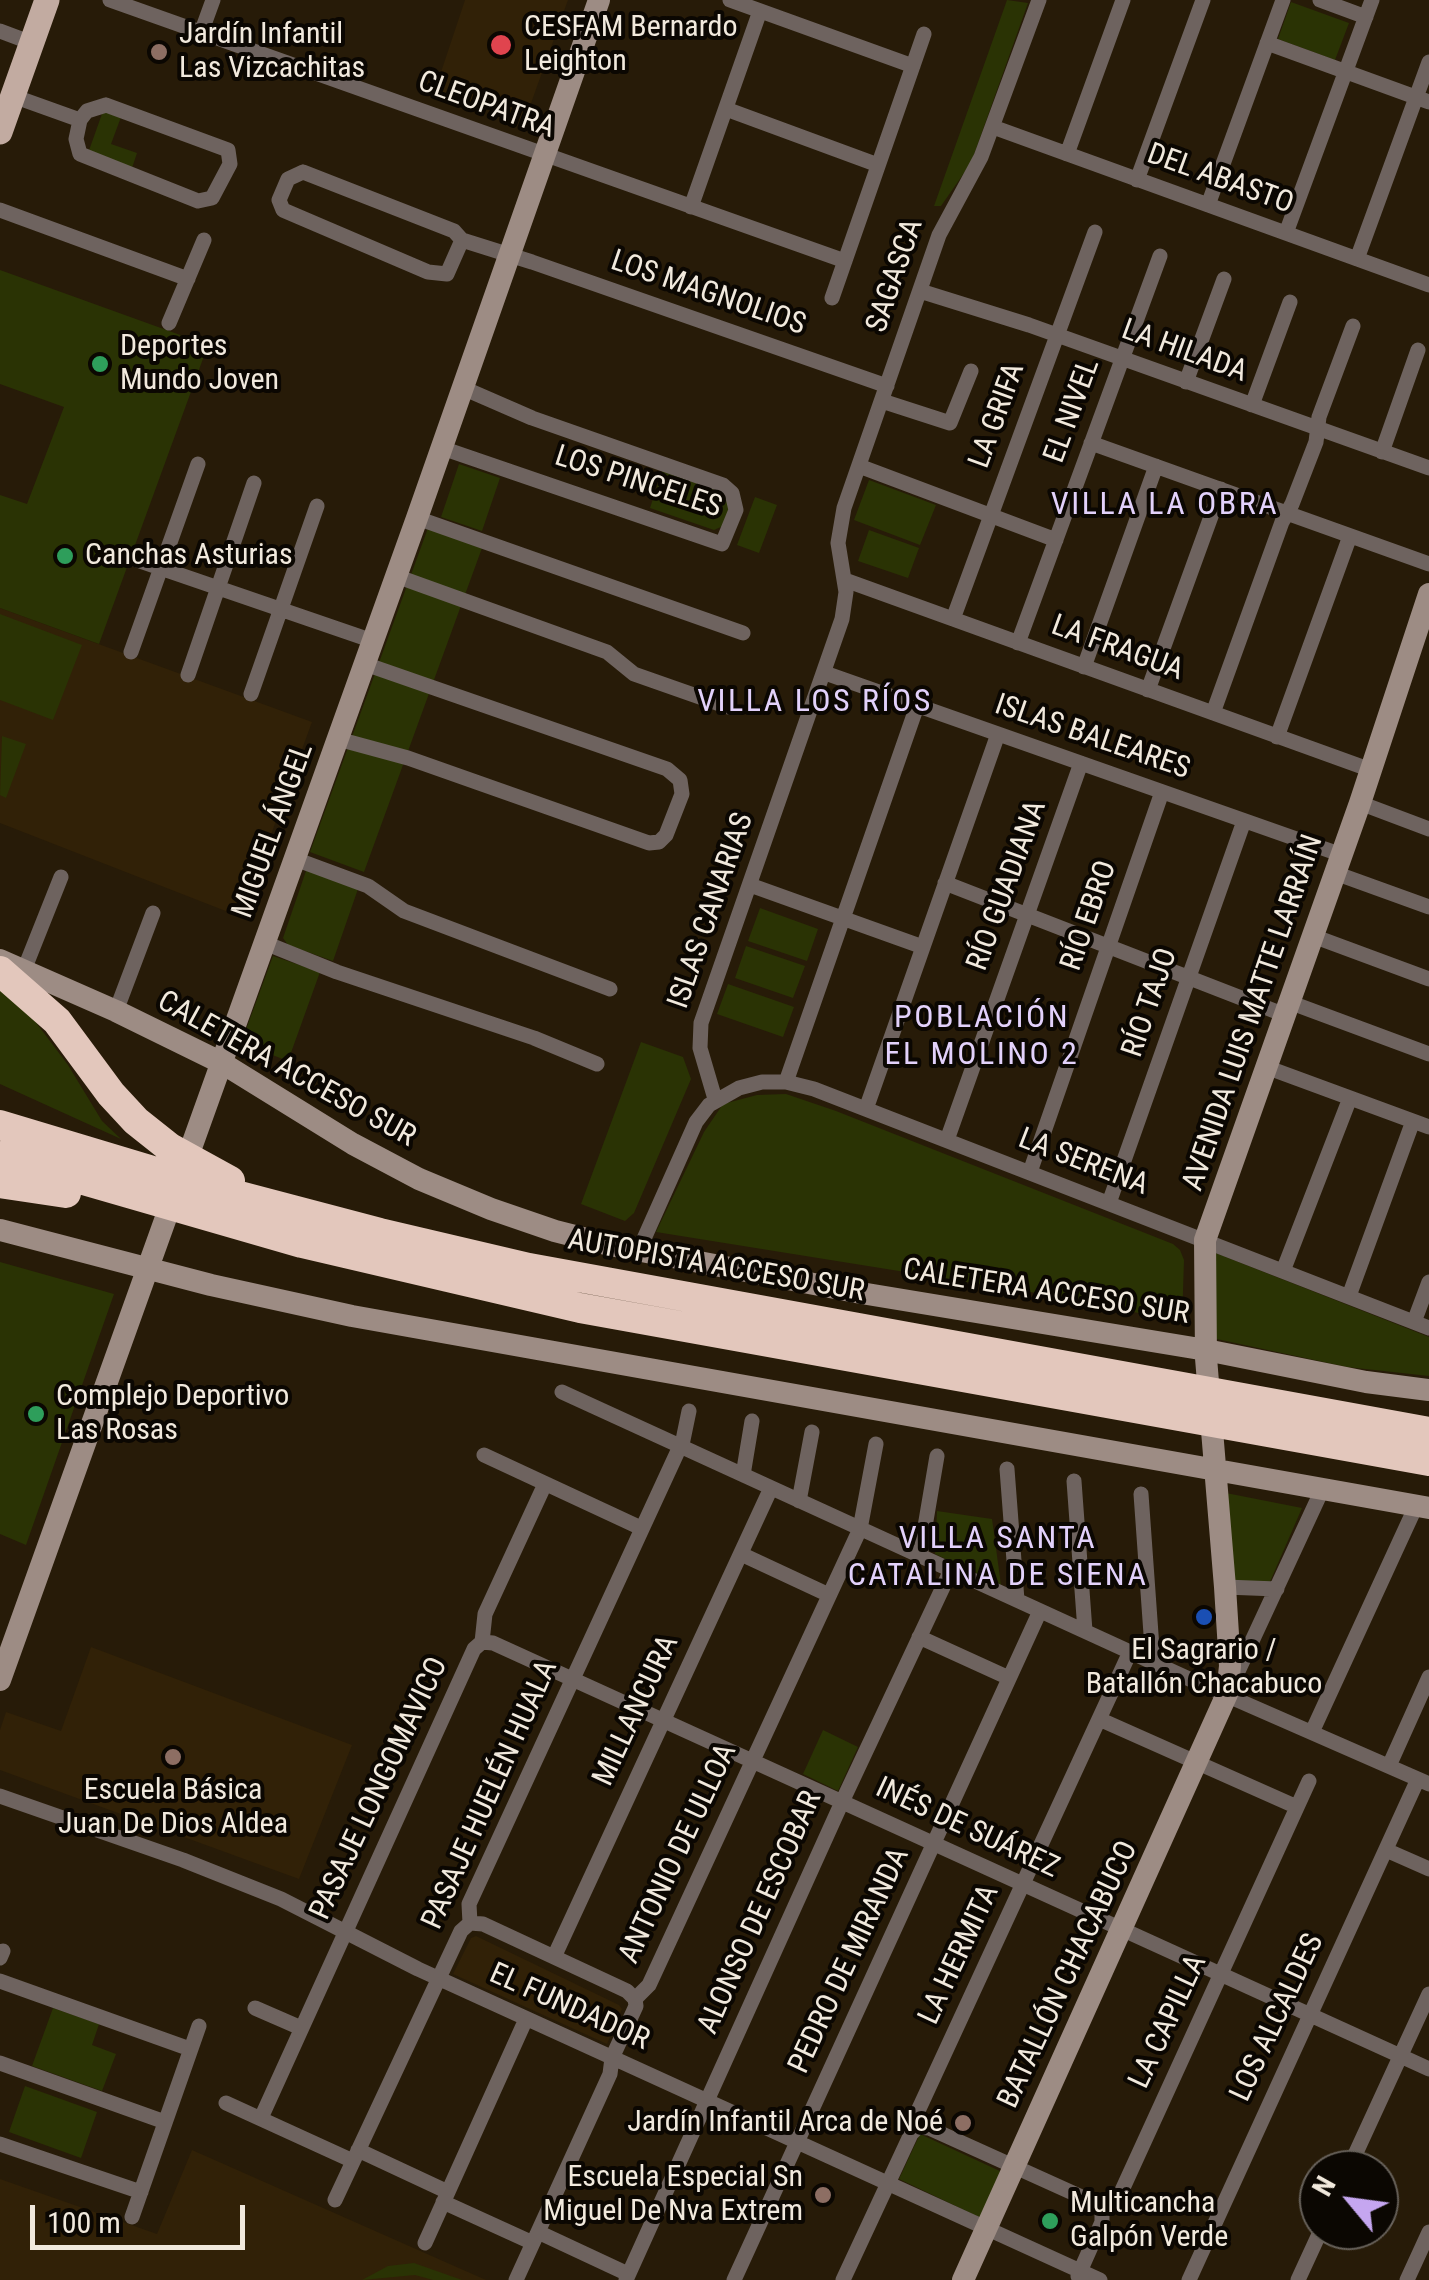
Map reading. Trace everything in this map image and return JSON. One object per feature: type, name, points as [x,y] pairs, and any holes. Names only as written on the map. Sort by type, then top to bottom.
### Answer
[{"type":"highway","points":[[12,971],[57,1020],[111,1094],[153,1135],[218,1175],[306,1214]]},
{"type":"highway","name":"AUTOPISTA ACCESO SUR","points":[[0,1125],[306,1214],[454,1252],[606,1284],[1429,1432]]},
{"type":"highway","points":[[0,1156],[196,1215],[407,1270],[614,1315],[1429,1461]]},
{"type":"highway","points":[[0,1183],[196,1215]]},
{"type":"main road","points":[[0,132],[47,0]]},
{"type":"street","name":"CLEOPATRA","points":[[110,0],[844,261]]},
{"type":"street","points":[[201,32],[213,0]]},
{"type":"street","name":"MIGUEL ÁNGEL","points":[[0,1680],[600,0]]},
{"type":"street","points":[[730,0],[913,66]]},
{"type":"street","name":"SAGASCA","points":[[844,580],[839,532],[859,466],[946,218],[975,171],[1038,0]]},
{"type":"street","points":[[1067,154],[1122,0]]},
{"type":"street","points":[[1137,180],[1202,0]]},
{"type":"street","points":[[1208,205],[1282,0]]},
{"type":"street","points":[[1320,0],[1366,17]]},
{"type":"street","points":[[1286,234],[1372,0]]},
{"type":"street","points":[[691,207],[760,11]]},
{"type":"street","points":[[0,31],[32,43]]},
{"type":"street","points":[[832,298],[924,34]]},
{"type":"street","points":[[1267,43],[1422,100]]},
{"type":"street","points":[[1357,259],[1422,100],[1429,62]]},
{"type":"street","points":[[13,96],[80,120]]},
{"type":"street","points":[[96,106],[119,108],[218,144],[228,150],[230,164],[212,198],[198,201],[80,154],[76,139],[80,120],[96,106]]},
{"type":"street","points":[[726,109],[878,165]]},
{"type":"street","name":"DEL ABASTO","points":[[993,127],[1429,285]]},
{"type":"street","name":"LOS MAGNOLIOS","points":[[462,240],[448,274],[428,272],[291,215],[282,210],[280,200],[288,178],[302,172],[446,228],[462,240],[532,262],[885,394],[950,423],[971,371]]},
{"type":"street","points":[[0,210],[188,279]]},
{"type":"street","name":"LA GRIFA","points":[[952,619],[1094,232]]},
{"type":"street","points":[[169,324],[204,240]]},
{"type":"street","name":"EL NIVEL","points":[[1018,643],[1160,256]]},
{"type":"street","points":[[1186,382],[1224,278]]},
{"type":"street","name":"LA HILADA","points":[[920,291],[1056,335],[1429,468]]},
{"type":"street","points":[[1252,405],[1290,302]]},
{"type":"street","points":[[1213,714],[1316,442],[1353,326]]},
{"type":"street","points":[[1382,452],[1418,350]]},
{"type":"street","name":"LOS PINCELES","points":[[442,448],[722,544],[736,510],[732,493],[723,486],[532,418],[464,388]]},
{"type":"street","points":[[1091,443],[1429,564]]},
{"type":"street","points":[[131,652],[198,464]]},
{"type":"street","points":[[859,466],[1056,540]]},
{"type":"street","points":[[1084,666],[1156,466]]},
{"type":"street","points":[[188,675],[254,484]]},
{"type":"street","points":[[1148,690],[1220,489]]},
{"type":"street","points":[[251,694],[317,506]]},
{"type":"street","points":[[418,518],[743,632]]},
{"type":"street","points":[[1278,736],[1350,536]]},
{"type":"street","points":[[131,558],[281,609],[369,652],[667,770],[680,780],[682,794],[666,835],[659,842],[649,843],[408,758],[338,739]]},
{"type":"street","points":[[396,576],[608,652],[634,674],[728,707]]},
{"type":"street","name":"LA FRAGUA","points":[[844,580],[1371,770]]},
{"type":"street","name":"ISLAS CANARIAS","points":[[715,1099],[702,1056],[700,1031],[844,612],[844,580]]},
{"type":"street","name":"AVENIDA LUIS MATTE LARRAÍN","points":[[1216,1467],[1206,1354],[1205,1240],[1371,770],[1421,645],[1429,594]]},
{"type":"street","name":"ISLAS BALEARES","points":[[824,674],[1244,820],[1429,907]]},
{"type":"street","points":[[786,1082],[917,706]]},
{"type":"street","points":[[866,1109],[998,734]]},
{"type":"street","name":"RÍO GUADIANA","points":[[947,1140],[1081,763]]},
{"type":"street","name":"RÍO EBRO","points":[[1030,1172],[1162,792]]},
{"type":"street","points":[[1360,803],[1429,829]]},
{"type":"street","name":"RÍO TAJO","points":[[1109,1203],[1244,820]]},
{"type":"street","points":[[296,858],[368,886],[404,911],[610,989]]},
{"type":"street","points":[[12,971],[61,878]]},
{"type":"street","points":[[945,884],[1189,978],[1429,1054]]},
{"type":"street","points":[[750,885],[923,947]]},
{"type":"street","points":[[116,1011],[153,913]]},
{"type":"street","points":[[1313,936],[1429,979]]},
{"type":"street","points":[[265,943],[597,1064]]},
{"type":"street","name":"CALETERA ACCESO SUR","points":[[0,960],[12,971],[116,1011],[222,1064],[353,1144],[419,1179],[528,1222],[639,1250],[861,1293],[1327,1376],[1429,1390]]},
{"type":"street","points":[[1266,1067],[1421,1124],[1348,1296]]},
{"type":"street","name":"LA SERENA","points":[[715,1099],[751,1084],[786,1082],[814,1088],[1421,1325]]},
{"type":"street","points":[[1284,1271],[1350,1098]]},
{"type":"street","points":[[639,1250],[696,1122],[715,1099]]},
{"type":"street","points":[[0,1230],[352,1316],[1216,1467],[1422,1507],[1312,1732]]},
{"type":"street","points":[[1421,1325],[1429,1282]]},
{"type":"street","points":[[562,1392],[1130,1652],[1424,1781]]},
{"type":"street","name":"PASAJE HUELÉN HUALA","points":[[335,2200],[438,1979],[470,1922],[470,1904],[686,1434],[689,1411]]},
{"type":"street","points":[[743,1476],[752,1421]]},
{"type":"street","points":[[799,1501],[812,1432]]},
{"type":"street","name":"ANTONIO DE ULLOA","points":[[516,2280],[610,2074],[612,2058],[636,2006],[635,1999],[649,1985],[860,1529],[876,1444]]},
{"type":"street","points":[[484,1455],[641,1528]]},
{"type":"street","points":[[920,1556],[937,1456]]},
{"type":"street","name":"BATALLÓN CHACABUCO","points":[[1216,1467],[1230,1675],[1228,1694]]},
{"type":"street","points":[[1007,1469],[1017,1600]]},
{"type":"street","points":[[1074,1481],[1086,1632]]},
{"type":"street","name":"PASAJE LONGOMAVICO","points":[[261,2118],[474,1649],[482,1642],[484,1614],[545,1484]]},
{"type":"street","name":"MILLANCURA","points":[[554,1956],[771,1488]]},
{"type":"street","name":"BATALLÓN CHACABUCO","points":[[963,2280],[1322,1490]]},
{"type":"street","points":[[1141,1494],[1153,1662]]},
{"type":"street","points":[[740,1554],[829,1595]]},
{"type":"street","name":"ALONSO DE ESCOBAR","points":[[627,2277],[951,1570]]},
{"type":"street","points":[[1225,1587],[1277,1589]]},
{"type":"street","name":"PEDRO DE MIRANDA","points":[[734,2280],[1040,1611]]},
{"type":"street","points":[[919,1637],[1009,1678]]},
{"type":"street","name":"INÉS DE SUÁREZ","points":[[482,1642],[493,1643],[1429,2069]]},
{"type":"street","name":"LA HERMITA","points":[[843,2280],[911,2134],[918,2127],[917,2113],[1130,1652]]},
{"type":"street","points":[[1389,1766],[1429,1677]]},
{"type":"street","points":[[1099,1719],[1297,1807]]},
{"type":"street","name":"LOS ALCALDES","points":[[1189,2280],[1386,1850],[1424,1781]]},
{"type":"street","name":"LA CAPILLA","points":[[1078,2275],[1102,2222],[1102,2211],[1118,2199],[1309,1782]]},
{"type":"street","name":"EL FUNDADOR","points":[[4,1795],[237,1880],[438,1979],[986,2228],[1078,2275],[1100,2280]]},
{"type":"street","points":[[1386,1850],[1429,1869]]},
{"type":"street","points":[[470,1922],[479,1922],[627,1990],[635,1999]]},
{"type":"street","points":[[0,1981],[190,2049]]},
{"type":"street","points":[[1357,2150],[1429,1994]]},
{"type":"street","points":[[255,2008],[302,2028]]},
{"type":"street","points":[[425,2243],[526,2018]]},
{"type":"street","points":[[132,2217],[198,2026]]},
{"type":"street","points":[[0,2063],[165,2122]]},
{"type":"street","points":[[226,2102],[356,2155],[627,2277]]},
{"type":"street","points":[[918,2127],[925,2126],[1014,2166],[1095,2203],[1102,2211]]},
{"type":"street","points":[[0,2144],[141,2192]]},
{"type":"street","points":[[1407,2280],[1429,2232]]},
{"type":"street","points":[[1298,2280],[1312,2250]]},
{"type":"shaded area","name":"CESFAM Bernardo Leighton","points":[[465,0],[568,0],[525,120],[435,90]]},
{"type":"shaded area","points":[[0,608],[312,722],[241,917],[0,823]]},
{"type":"shaded area","name":"Escuela Básica Juan De Dios Aldea","points":[[91,1647],[352,1745],[299,1879],[0,1770],[0,1730],[6,1712],[61,1731]]},
{"type":"shaded area","points":[[476,1936],[619,2005],[622,2009],[607,2044],[453,1974],[471,1938]]},
{"type":"shaded area","points":[[192,2150],[486,2280],[0,2280],[0,2179],[157,2234]]},
{"type":"green space","points":[[1007,0],[1028,3],[971,163],[941,206],[934,206]]},
{"type":"green space","points":[[1291,2],[1349,23],[1335,60],[1278,39]]},
{"type":"green space","points":[[103,111],[121,117],[111,144],[137,153],[131,171],[87,156]]},
{"type":"green space","points":[[0,270],[208,345],[99,644],[0,608],[0,495],[27,504],[64,407],[0,384]]},
{"type":"green space","points":[[459,464],[500,478],[482,531],[441,517]]},
{"type":"green space","points":[[662,471],[729,495],[731,504],[723,526],[714,530],[650,508]]},
{"type":"green space","points":[[869,480],[936,505],[920,545],[854,520]]},
{"type":"green space","points":[[755,497],[777,505],[759,553],[737,545]]},
{"type":"green space","points":[[428,528],[482,548],[364,872],[310,852]]},
{"type":"green space","points":[[869,530],[919,548],[908,578],[858,561]]},
{"type":"green space","points":[[0,614],[82,645],[53,720],[0,700]]},
{"type":"green space","points":[[2,736],[26,744],[6,798],[0,795]]},
{"type":"green space","points":[[307,868],[359,886],[333,961],[288,945],[283,938]]},
{"type":"green space","points":[[760,908],[818,929],[807,961],[748,941]]},
{"type":"green space","points":[[746,946],[805,966],[793,998],[735,978]]},
{"type":"green space","points":[[273,956],[320,972],[288,1061],[241,1043]]},
{"type":"green space","points":[[728,984],[794,1007],[783,1037],[717,1014]]},
{"type":"green space","points":[[0,988],[19,1000],[68,1065],[102,1121],[121,1139],[0,1084]]},
{"type":"green space","points":[[641,1042],[683,1057],[691,1079],[634,1213],[625,1221],[581,1204]]},
{"type":"green space","points":[[786,1094],[1173,1244],[1184,1260],[1182,1322],[1061,1297],[656,1232],[704,1132],[723,1104],[757,1095]]},
{"type":"green space","points":[[1213,1252],[1429,1337],[1429,1376],[1347,1367],[1212,1338]]},
{"type":"green space","name":"Complejo Deportivo Las Rosas","points":[[0,1262],[114,1294],[26,1545],[0,1534]]},
{"type":"green space","points":[[1226,1493],[1302,1508],[1269,1584],[1230,1585]]},
{"type":"green space","points":[[937,1511],[992,1519],[1001,1585],[935,1554]]},
{"type":"green space","points":[[823,1730],[858,1747],[838,1791],[803,1774]]},
{"type":"green space","points":[[53,2008],[99,2024],[92,2045],[116,2054],[102,2091],[32,2066]]},
{"type":"green space","points":[[25,2086],[97,2112],[81,2158],[9,2132]]},
{"type":"green space","points":[[920,2134],[1002,2172],[981,2218],[899,2179]]},
{"type":"green space","points":[[414,2263],[462,2280],[433,2280],[415,2275],[362,2280],[388,2266]]},
{"type":"place","name":"CESFAM Bernardo Leighton","points":[[501,45]]},
{"type":"place","name":"Jardín Infantil Las Vizcachitas","points":[[159,52]]},
{"type":"place","name":"Deportes Mundo Joven","points":[[100,364]]},
{"type":"place","name":"Canchas Asturias","points":[[65,556]]},
{"type":"place","name":"Complejo Deportivo Las Rosas","points":[[36,1414]]},
{"type":"place","name":"El Sagrario / Batallón Chacabuco","points":[[1204,1617]]},
{"type":"place","name":"Escuela Básica Juan De Dios Aldea","points":[[173,1757]]},
{"type":"place","name":"Jardín Infantil Arca de Noé","points":[[963,2123]]},
{"type":"place","name":"Escuela Especial Sn Miguel De Nva Extrem","points":[[823,2195]]},
{"type":"place","name":"Multicancha Galpón Verde","points":[[1050,2221]]},
{"type":"district","name":"VILLA LA OBRA","points":[[1165,506]]},
{"type":"district","name":"VILLA LOS RÍOS","points":[[815,703]]},
{"type":"district","name":"POBLACIÓN EL MOLINO 2","points":[[982,1038]]},
{"type":"district","name":"VILLA SANTA CATALINA DE SIENA","points":[[998,1558]]}]
